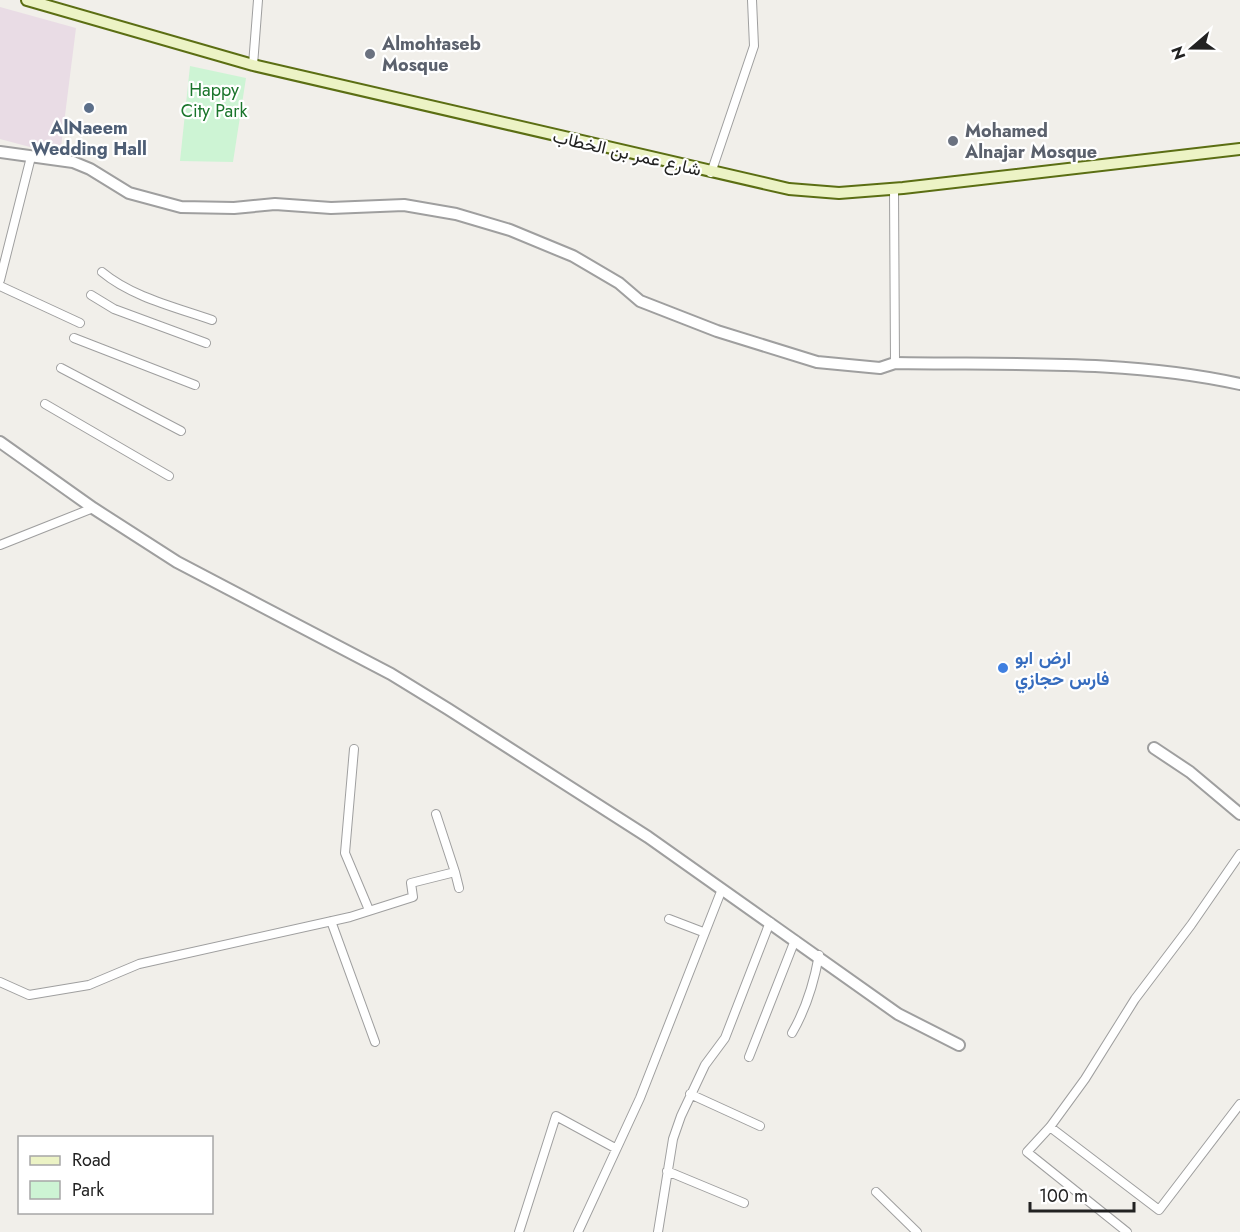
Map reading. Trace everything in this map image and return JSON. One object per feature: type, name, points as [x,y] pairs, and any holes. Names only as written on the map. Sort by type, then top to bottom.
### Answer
[{"type":"main road","name":"شارع عمر بن الخطاب","points":[[27,0],[86,15],[253,65],[711,173],[769,186],[814,192],[894,189],[1240,149]]},
{"type":"street","points":[[253,65],[258,0]]},
{"type":"street","points":[[711,173],[754,46],[752,0]]},
{"type":"street","points":[[0,152],[73,162],[90,169],[129,193],[181,207],[234,208],[274,204],[331,208],[404,205],[456,214],[510,230],[573,256],[619,283],[640,301],[717,331],[817,362],[880,368],[895,363],[1073,364],[1154,369],[1240,384]]},
{"type":"street","points":[[0,280],[31,157]]},
{"type":"street","points":[[894,189],[895,363]]},
{"type":"street","points":[[102,272],[114,283],[134,292],[212,320]]},
{"type":"street","points":[[0,286],[80,323]]},
{"type":"street","points":[[91,295],[114,309],[206,343]]},
{"type":"street","points":[[74,338],[195,386]]},
{"type":"street","points":[[61,368],[181,431]]},
{"type":"street","points":[[45,404],[169,476]]},
{"type":"street","points":[[0,442],[93,508],[177,562],[391,674],[648,837],[819,955],[898,1014],[959,1045]]},
{"type":"street","points":[[0,544],[93,508]]},
{"type":"street","points":[[1154,748],[1190,772],[1240,814]]},
{"type":"street","points":[[354,749],[345,853],[369,910]]},
{"type":"street","points":[[436,814],[459,888]]},
{"type":"street","points":[[1126,1232],[1027,1152],[1050,1127],[1085,1079],[1135,999],[1240,854]]},
{"type":"street","points":[[0,982],[29,995],[89,985],[139,964],[331,921],[413,897],[411,883],[455,872]]},
{"type":"street","points":[[578,1232],[640,1098],[703,932],[722,889]]},
{"type":"street","points":[[669,919],[703,932]]},
{"type":"street","points":[[331,921],[375,1042]]},
{"type":"street","points":[[658,1232],[673,1139],[690,1094],[705,1065],[725,1038],[770,922]]},
{"type":"street","points":[[749,1057],[795,940]]},
{"type":"street","points":[[792,1033],[802,1017],[815,977],[819,955]]},
{"type":"street","points":[[690,1094],[760,1126]]},
{"type":"street","points":[[1050,1127],[1159,1210],[1240,1104]]},
{"type":"street","points":[[519,1232],[556,1116],[615,1148]]},
{"type":"street","points":[[667,1171],[744,1203]]},
{"type":"street","points":[[876,1192],[916,1232]]},
{"type":"shaded area","points":[[0,7],[76,28],[60,155],[0,139]]},
{"type":"green space","name":"Happy City Park","points":[[190,66],[246,78],[233,162],[180,161]]},
{"type":"place","name":"Almohtaseb Mosque","points":[[370,54]]},
{"type":"place","name":"AlNaeem Wedding Hall","points":[[89,108]]},
{"type":"place","name":"Mohamed Alnajar Mosque","points":[[953,141]]},
{"type":"place","name":"ارض ابو فارس حجازي","points":[[1003,668]]}]
